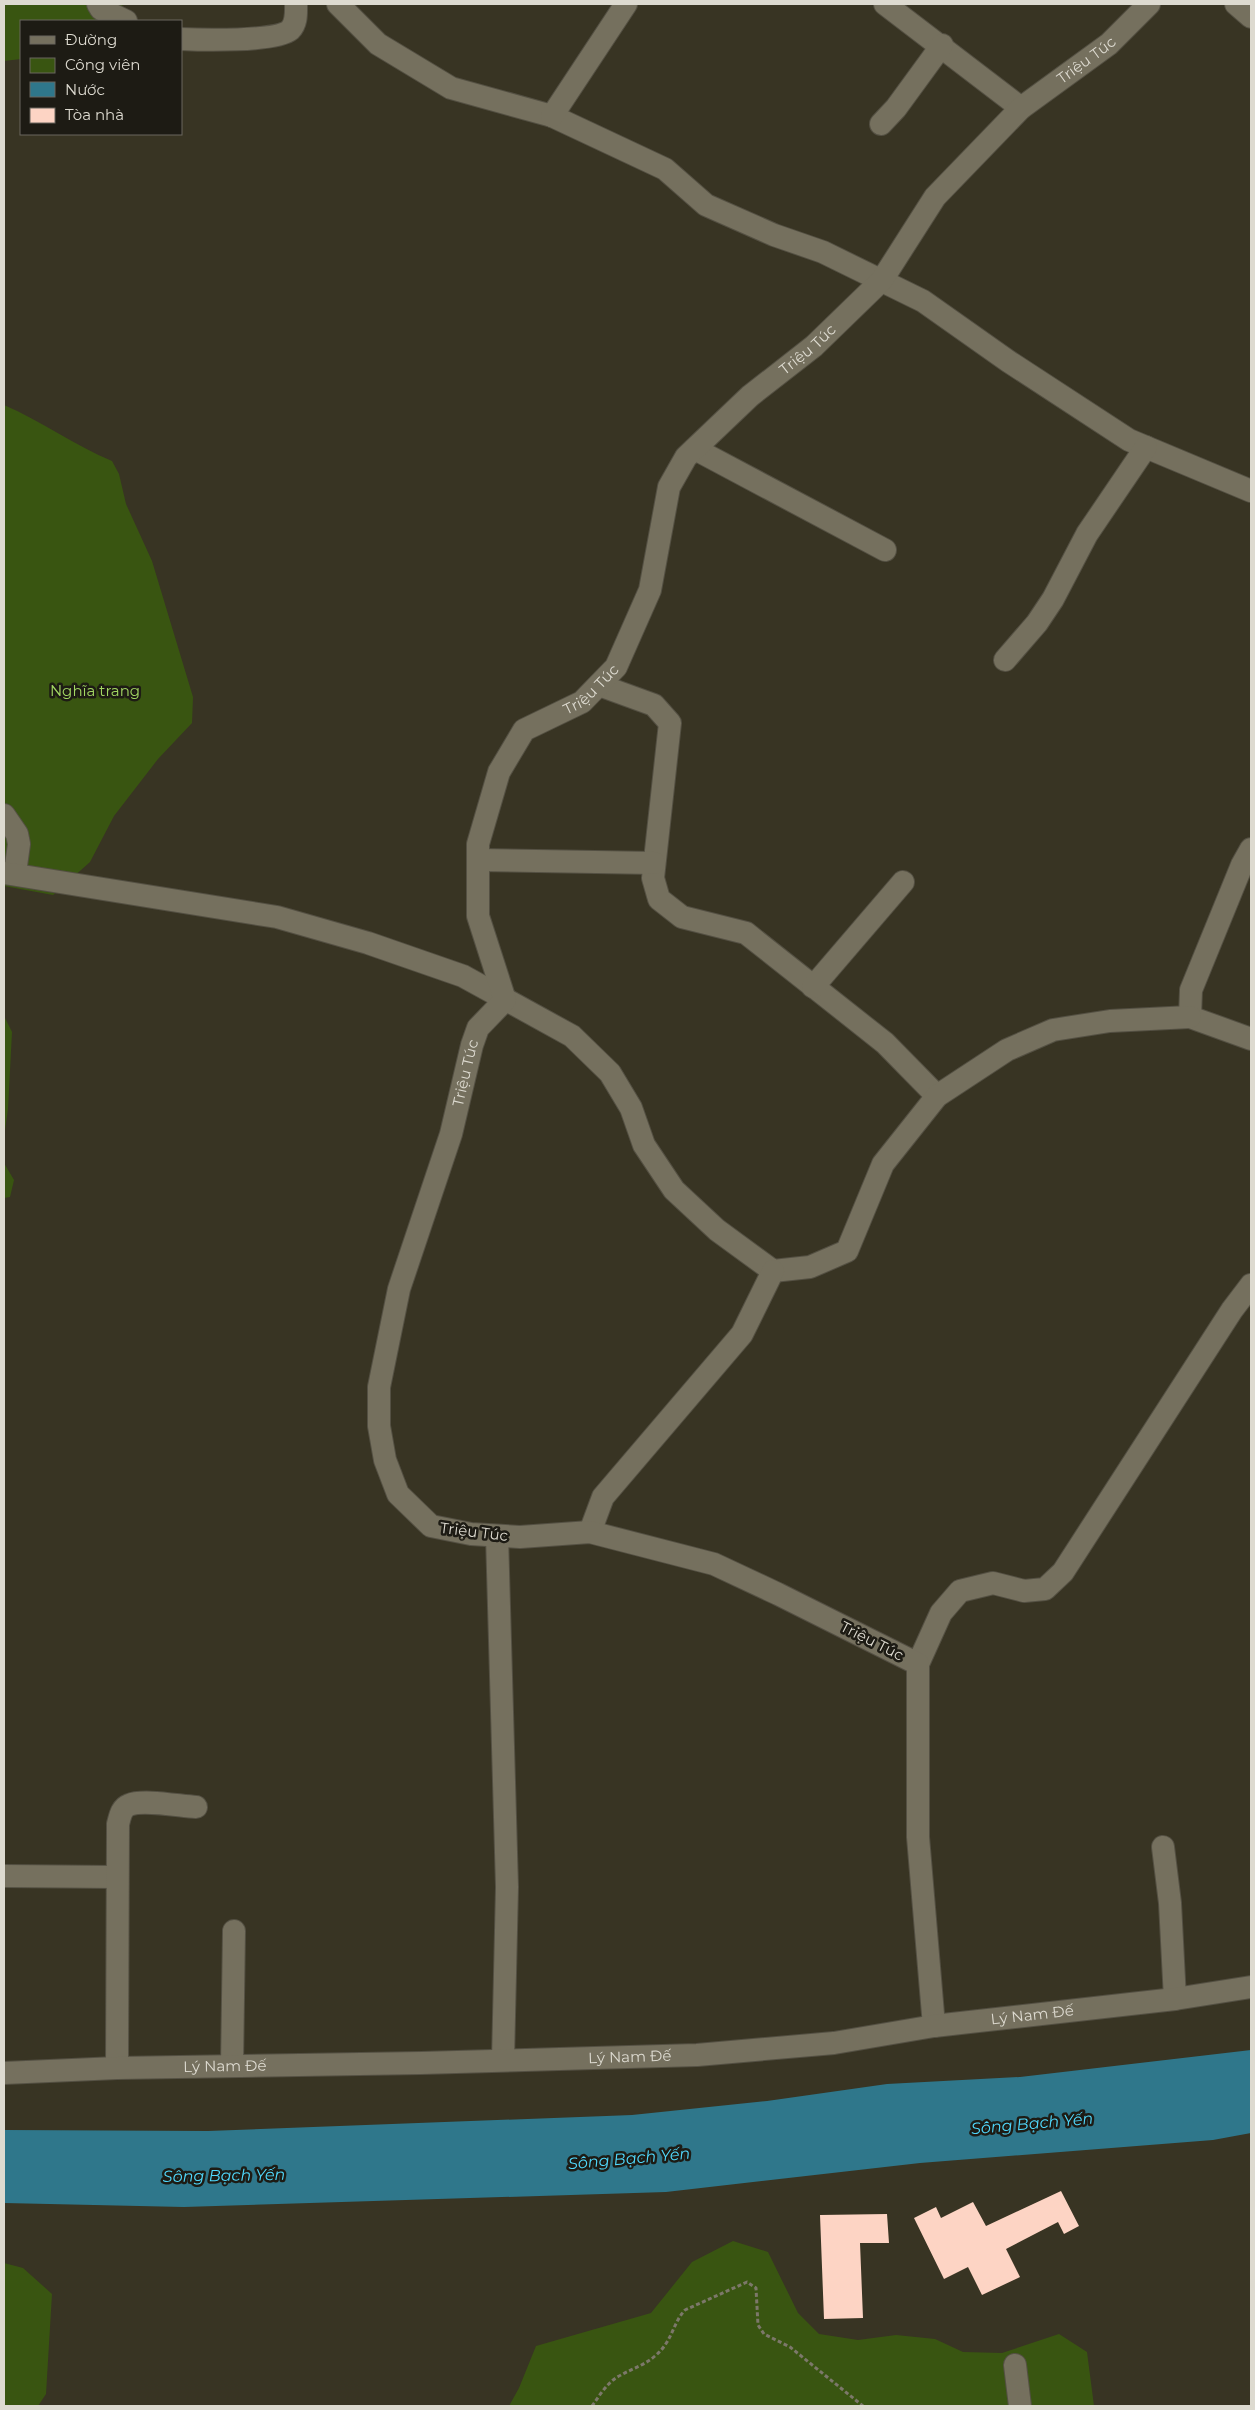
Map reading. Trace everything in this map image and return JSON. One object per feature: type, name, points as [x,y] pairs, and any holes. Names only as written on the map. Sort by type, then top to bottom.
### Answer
[{"type":"street","points":[[98,4],[101,9],[124,20]]},
{"type":"street","points":[[182,38],[232,40],[279,36],[292,27],[296,19],[296,4]]},
{"type":"street","points":[[338,4],[378,44],[451,88],[552,116],[665,169],[706,205],[774,235],[824,252],[923,301],[1008,362],[1129,440],[1251,492]]},
{"type":"street","points":[[552,116],[626,4]]},
{"type":"street","points":[[885,4],[942,45],[1021,108]]},
{"type":"street","name":"Triệu Túc","points":[[934,2026],[918,1837],[918,1664],[714,1564],[590,1532],[520,1537],[470,1534],[431,1526],[398,1494],[385,1460],[379,1426],[379,1387],[399,1289],[451,1134],[472,1045],[478,1028],[505,1000],[478,916],[478,844],[499,772],[524,730],[582,702],[616,668],[650,590],[668,487],[686,457],[750,396],[814,346],[882,280],[935,197],[1021,108],[1109,44],[1149,4]]},
{"type":"street","points":[[1236,4],[1251,17]]},
{"type":"street","points":[[881,124],[896,108],[942,45]]},
{"type":"street","points":[[1005,660],[1037,623],[1053,599],[1087,534],[1146,447]]},
{"type":"street","points":[[695,449],[885,550]]},
{"type":"street","points":[[599,685],[654,705],[670,723],[653,878],[659,899],[682,917],[746,934],[885,1043],[937,1096]]},
{"type":"street","points":[[4,815],[17,834],[19,844],[9,873],[277,917],[368,943],[463,976],[572,1036],[610,1073],[631,1108],[644,1145],[674,1190],[717,1230],[773,1271],[810,1267],[847,1251],[883,1164],[937,1096],[1007,1050],[1053,1030],[1110,1021],[1190,1017],[1251,1038]]},
{"type":"street","points":[[1190,1017],[1191,990],[1242,865],[1251,849]]},
{"type":"street","points":[[478,860],[654,863]]},
{"type":"street","points":[[813,987],[903,882]]},
{"type":"street","points":[[590,1532],[603,1497],[742,1334],[773,1271]]},
{"type":"street","points":[[918,1664],[941,1613],[960,1591],[993,1583],[1024,1591],[1045,1589],[1063,1572],[1232,1310],[1251,1285]]},
{"type":"street","points":[[497,1536],[507,1887],[503,2060]]},
{"type":"street","points":[[117,2068],[118,1824],[122,1811],[128,1805],[138,1803],[196,1807]]},
{"type":"street","points":[[1163,1847],[1170,1903],[1175,1999]]},
{"type":"street","points":[[4,1876],[117,1877]]},
{"type":"street","points":[[232,2066],[234,1931]]},
{"type":"street","name":"Lý Nam Đế","points":[[4,2073],[117,2068],[421,2064],[697,2055],[834,2042],[934,2026],[1175,1999],[1251,1987]]},
{"type":"street","points":[[1015,2365],[1020,2406]]},
{"type":"path","points":[[592,2406],[604,2389],[619,2375],[645,2364],[656,2355],[671,2338],[680,2315],[685,2310],[741,2282],[747,2282],[753,2284],[756,2288],[758,2325],[764,2334],[790,2347],[863,2406]]},
{"type":"green space","points":[[4,4],[124,4],[108,20],[20,20],[20,59],[4,61]]},
{"type":"green space","name":"Nghĩa trang","points":[[4,405],[112,461],[119,474],[126,504],[152,561],[193,697],[192,723],[158,759],[114,816],[90,862],[53,895],[4,886]]},
{"type":"green space","points":[[4,1016],[12,1032],[8,1109],[4,1137]]},
{"type":"green space","points":[[4,1163],[14,1180],[10,1197],[4,1198]]},
{"type":"green space","points":[[733,2241],[768,2252],[798,2313],[819,2334],[858,2340],[896,2335],[935,2339],[963,2352],[1002,2353],[1059,2334],[1087,2352],[1094,2406],[509,2406],[519,2388],[536,2346],[651,2313],[692,2262]]},
{"type":"green space","points":[[4,2263],[23,2268],[52,2294],[46,2394],[38,2406],[4,2406]]},
{"type":"water","name":"Sông Bạch Yến","points":[[1251,2050],[1251,2133],[1213,2140],[920,2163],[666,2192],[184,2207],[4,2203],[4,2130],[208,2131],[632,2115],[767,2101],[887,2084],[1020,2077]]},
{"type":"building","points":[[1061,2191],[1079,2226],[1064,2234],[1058,2222],[1006,2249],[1020,2277],[982,2295],[968,2267],[944,2279],[914,2218],[936,2207],[941,2218],[973,2202],[986,2226]]},
{"type":"building","points":[[887,2214],[889,2243],[860,2243],[863,2318],[824,2319],[820,2215]]}]
